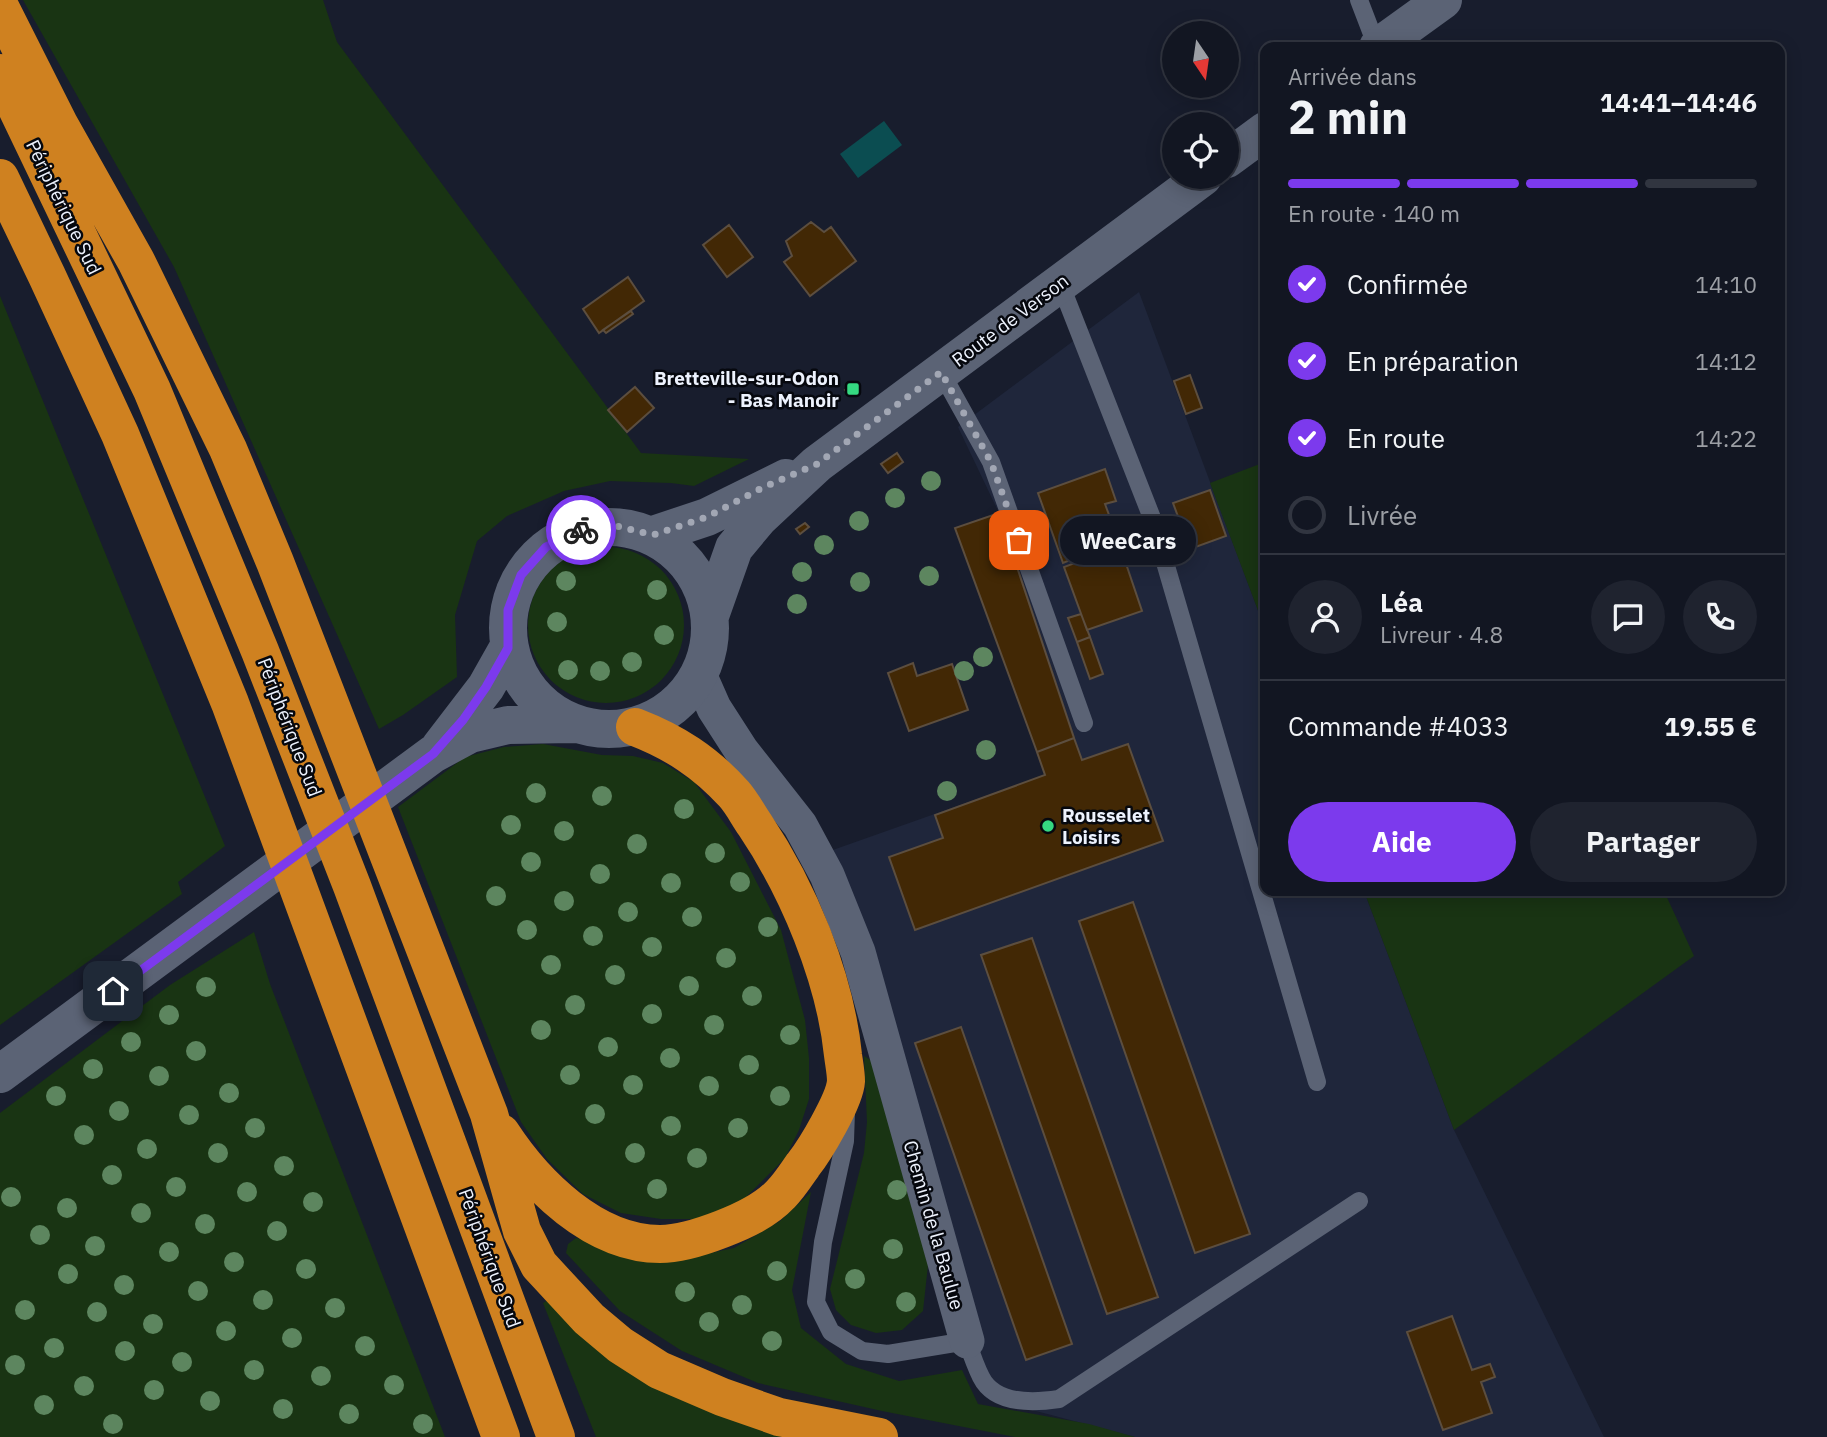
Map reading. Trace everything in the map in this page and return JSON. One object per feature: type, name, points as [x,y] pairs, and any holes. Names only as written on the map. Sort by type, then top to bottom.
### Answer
[{"type":"highway","points":[[0,7],[59,124],[135,261],[228,449],[275,562],[489,1114],[522,1231],[539,1265],[589,1320],[620,1345],[659,1370],[722,1397],[779,1417],[879,1437]]},
{"type":"highway","name":"Périphérique Sud","points":[[0,73],[152,390],[260,651],[352,886],[556,1437]]},
{"type":"highway","points":[[0,178],[120,434],[230,703],[501,1437]]},
{"type":"highway","points":[[489,1114],[526,1167],[544,1186],[587,1221],[624,1238],[661,1244],[707,1235],[748,1219],[780,1196],[823,1136],[846,1083],[834,1000],[790,886],[761,834],[735,796],[706,767],[667,739],[635,727]]},
{"type":"main road","points":[[1384,42],[1443,0]]},
{"type":"main road","points":[[1239,150],[1260,135]]},
{"type":"main road","name":"Route de Verson","points":[[710,616],[734,548],[759,518],[817,464],[1187,189]]},
{"type":"main road","name":"Route de Verson","points":[[653,535],[707,517],[762,488],[817,464]]},
{"type":"main road","points":[[0,1074],[428,758],[470,734],[508,725],[575,724],[605,730],[635,727],[661,716],[683,698],[699,674],[709,646],[710,616],[701,583],[681,555],[653,535],[617,526],[579,530],[546,547],[521,575],[516,587],[508,610],[508,648],[521,680],[544,707],[575,724]]},
{"type":"main road","points":[[428,758],[463,720],[508,648]]},
{"type":"street","name":"Chemin de la Baulue","points":[[699,674],[714,708],[741,750],[800,825],[827,875],[859,952],[967,1341]]},
{"type":"lane","points":[[1359,0],[1375,42]]},
{"type":"lane","points":[[1060,283],[1152,518],[1260,887]]},
{"type":"lane","points":[[941,372],[991,462],[1084,723]]},
{"type":"lane","points":[[1263,896],[1317,1082]]},
{"type":"lane","points":[[846,1083],[845,1141],[823,1242],[816,1302],[831,1332],[862,1351],[888,1354],[967,1341]]},
{"type":"lane","name":"Chemin de la Baulue","points":[[967,1341],[982,1380],[999,1396],[1035,1403],[1059,1399],[1359,1201]]},
{"type":"shaded area","points":[[23,0],[323,0],[337,42],[641,453],[749,459],[694,486],[610,481],[564,491],[507,516],[477,541],[455,615],[457,677],[379,729],[174,267]]},
{"type":"shaded area","points":[[884,121],[902,145],[858,178],[840,154]]},
{"type":"shaded area","points":[[1139,292],[1260,616],[1260,896],[1366,896],[1454,1130],[1604,1437],[1135,1437],[986,1398],[830,851],[1045,775],[955,528],[999,513],[958,427]]},
{"type":"shaded area","points":[[0,296],[225,846],[178,882],[182,894],[0,1025]]},
{"type":"shaded area","points":[[1260,464],[1260,616],[1210,483]]},
{"type":"shaded area","points":[[606,547],[636,553],[661,570],[678,595],[684,625],[678,655],[661,680],[636,697],[606,703],[576,697],[551,680],[534,655],[528,625],[534,595],[551,570],[576,553]]},
{"type":"shaded area","points":[[543,744],[602,755],[633,756],[663,763],[694,782],[731,832],[781,930],[805,1020],[809,1099],[799,1130],[785,1158],[736,1207],[699,1219],[661,1219],[621,1213],[583,1194],[547,1159],[521,1122],[398,807],[465,757],[504,747]]},
{"type":"shaded area","points":[[1366,896],[1666,896],[1694,956],[1454,1130]]},
{"type":"shaded area","points":[[254,932],[270,984],[445,1437],[0,1437],[0,1113],[170,985]]},
{"type":"shaded area","points":[[864,1056],[874,1062],[928,1265],[923,1311],[902,1330],[876,1333],[851,1325],[836,1310],[830,1289],[864,1153],[867,1122]]},
{"type":"shaded area","points":[[811,1192],[792,1290],[801,1328],[846,1364],[899,1381],[962,1370],[978,1404],[1089,1424],[1135,1437],[1015,1437],[758,1383],[682,1351],[620,1311],[566,1253],[568,1244],[576,1238],[677,1260],[734,1248],[780,1221]]},
{"type":"shaded area","points":[[550,1299],[819,1437],[596,1437],[543,1303]]},
{"type":"building","points":[[811,222],[824,232],[831,227],[856,261],[810,296],[784,262],[792,256],[786,241]]},
{"type":"building","points":[[729,225],[753,257],[727,277],[703,245]]},
{"type":"building","points":[[628,277],[644,301],[599,333],[583,309]]},
{"type":"building","points":[[631,311],[633,314],[606,333],[603,330]]},
{"type":"building","points":[[1190,375],[1202,408],[1186,414],[1174,381]]},
{"type":"building","points":[[854,383],[858,388],[849,395],[845,390]]},
{"type":"building","points":[[635,387],[654,408],[627,432],[608,410]]},
{"type":"building","points":[[897,453],[903,462],[888,473],[881,464]]},
{"type":"building","points":[[1105,469],[1116,501],[1105,504],[1116,534],[1075,549],[1078,557],[1063,563],[1038,493]]},
{"type":"building","points":[[1210,490],[1226,536],[1190,549],[1173,503]]},
{"type":"building","points":[[999,513],[1074,738],[1037,752],[955,528]]},
{"type":"building","points":[[805,523],[809,527],[800,534],[796,529]]},
{"type":"building","points":[[1120,546],[1142,611],[1087,630],[1064,567]]},
{"type":"building","points":[[1081,614],[1090,637],[1077,642],[1068,618]]},
{"type":"building","points":[[1090,637],[1103,674],[1090,679],[1077,642]]},
{"type":"building","points":[[913,663],[917,676],[952,664],[968,710],[909,731],[888,673]]},
{"type":"building","name":"Rousselet Loisirs","points":[[1074,738],[1082,760],[1128,744],[1163,841],[915,930],[889,857],[943,838],[935,815],[1045,775],[1037,752]]},
{"type":"building","points":[[1133,902],[1250,1234],[1195,1253],[1079,921]]},
{"type":"building","points":[[1032,938],[1158,1297],[1107,1314],[981,955]]},
{"type":"building","points":[[961,1027],[1072,1344],[1026,1360],[915,1043]]},
{"type":"building","points":[[1452,1316],[1472,1370],[1490,1364],[1495,1377],[1481,1382],[1492,1413],[1443,1430],[1407,1332]]},
{"type":"way so far","points":[[581,530],[617,526],[653,535],[707,517],[762,488],[817,464],[941,372],[991,462],[1019,540]]},
{"type":"place","name":"Bretteville-sur-Odon - Bas Manoir","points":[[853,389]]},
{"type":"place","name":"WeeCars","points":[[1019,540]]},
{"type":"place","name":"Rousselet Loisirs","points":[[1048,826]]},
{"type":"route","points":[[113,991],[433,754],[463,720],[508,648],[508,610],[521,575],[546,547],[581,530]]}]
